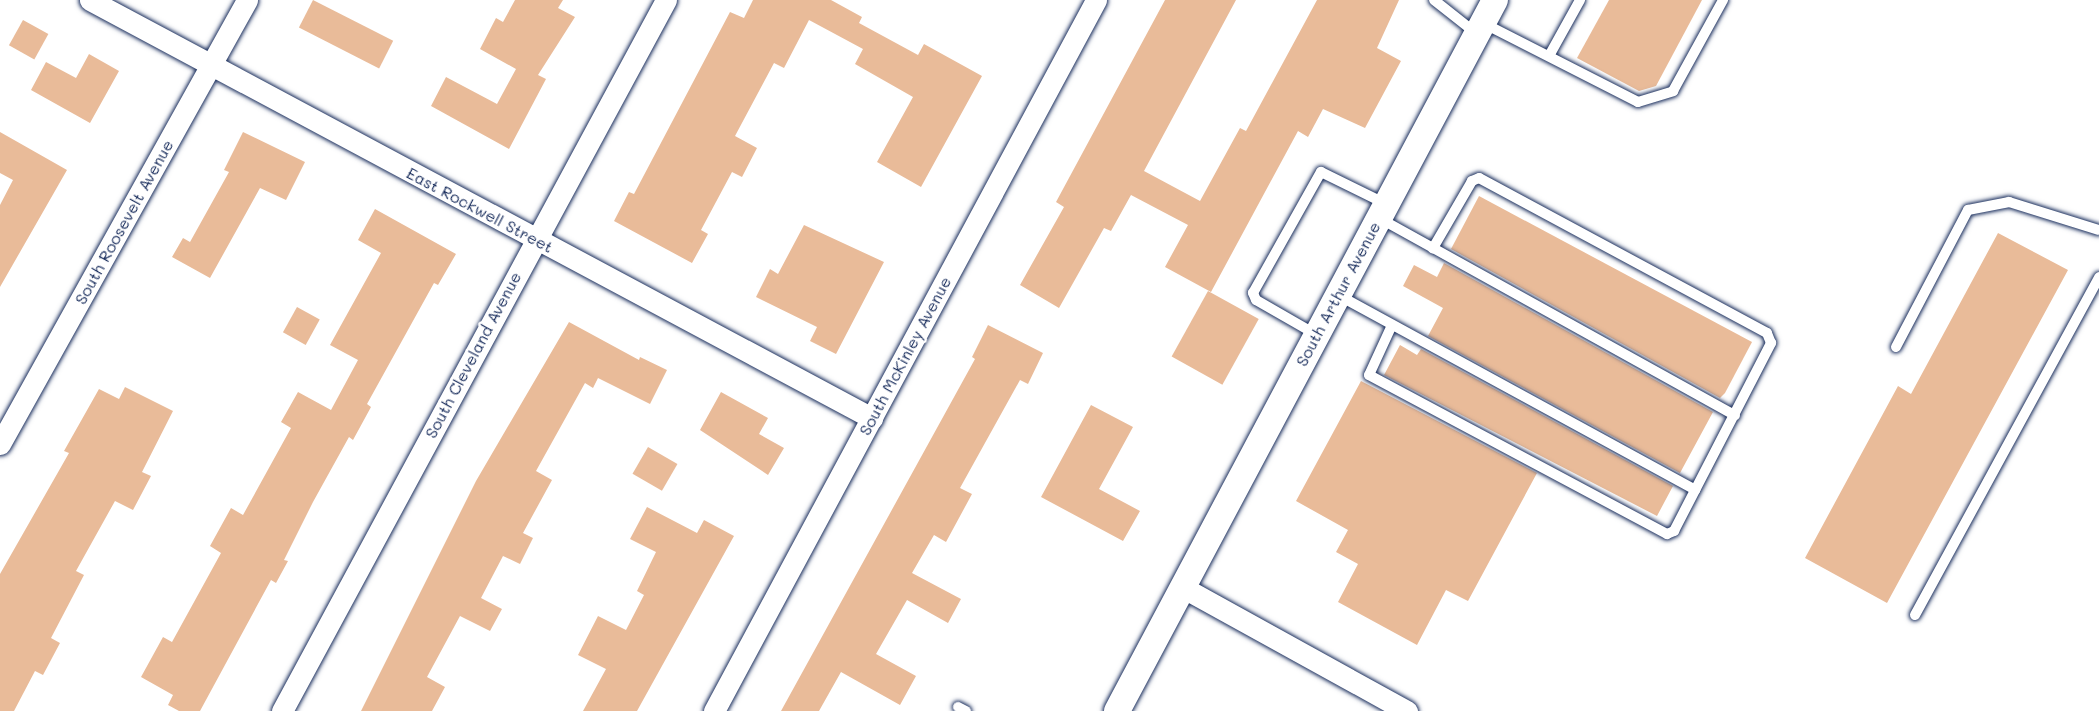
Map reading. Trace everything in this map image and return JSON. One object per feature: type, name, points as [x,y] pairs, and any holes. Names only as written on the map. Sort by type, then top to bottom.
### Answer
[{"type":"street","name":"East Rockwell Street","points":[[90,0],[872,418]]},
{"type":"street","name":"South Roosevelt Avenue","points":[[0,444],[247,0]]},
{"type":"street","name":"South Cleveland Avenue","points":[[282,711],[666,0]]},
{"type":"street","name":"South McKinley Avenue","points":[[714,711],[1096,0]]},
{"type":"street","name":"South Arthur Avenue","points":[[1117,711],[1495,0]]},
{"type":"street","points":[[1182,587],[1407,711]]},
{"type":"lane","points":[[1434,0],[1480,28],[1549,56],[1638,102],[1673,91],[1723,0]]},
{"type":"lane","points":[[1549,56],[1580,0]]},
{"type":"lane","points":[[1317,335],[1256,300],[1253,294],[1321,172],[1382,211],[1433,248],[1735,415]]},
{"type":"lane","points":[[1392,325],[1369,370],[1380,381],[1667,534],[1674,531],[1771,343],[1767,333],[1479,178],[1472,181],[1433,248]]},
{"type":"lane","points":[[1896,346],[1968,210],[2009,202],[2099,230]]},
{"type":"lane","points":[[1914,615],[2099,276]]},
{"type":"lane","points":[[1338,295],[1695,490]]},
{"type":"building","points":[[313,0],[393,41],[379,68],[299,28]]},
{"type":"building","points":[[515,0],[563,0],[558,8],[575,17],[538,75],[546,79],[509,149],[431,106],[446,77],[497,104],[516,69],[480,49],[496,18],[503,22]]},
{"type":"building","points":[[753,0],[831,0],[862,17],[859,23],[918,55],[924,44],[982,76],[921,187],[877,162],[913,97],[855,64],[863,49],[809,20],[784,68],[774,63],[735,136],[757,148],[742,177],[732,172],[701,230],[708,234],[692,263],[614,221],[629,192],[634,194],[730,12],[744,18]]},
{"type":"building","points":[[1165,0],[1236,0],[1144,171],[1200,201],[1240,128],[1246,131],[1317,0],[1399,0],[1377,48],[1401,61],[1365,128],[1323,109],[1308,137],[1298,131],[1211,292],[1165,267],[1188,225],[1131,195],[1111,231],[1104,228],[1059,308],[1020,285],[1064,207],[1056,202]]},
{"type":"building","points":[[1609,0],[1702,0],[1656,86],[1639,91],[1577,58]]},
{"type":"building","points":[[23,20],[48,34],[34,59],[9,45]]},
{"type":"building","points":[[89,54],[119,71],[90,123],[31,90],[46,62],[76,78]]},
{"type":"building","points":[[0,132],[67,170],[0,287],[0,205],[13,180],[0,173]]},
{"type":"building","points":[[243,132],[305,162],[286,200],[260,188],[210,278],[172,257],[183,238],[190,242],[229,172],[224,170]]},
{"type":"building","points":[[1479,196],[1752,342],[1725,393],[1720,398],[1451,249]]},
{"type":"building","points":[[375,209],[456,254],[438,285],[434,283],[367,404],[371,407],[353,440],[349,437],[313,502],[284,560],[288,561],[276,583],[271,580],[200,711],[179,711],[168,705],[173,695],[141,677],[163,637],[172,642],[221,553],[210,546],[231,508],[243,515],[291,428],[281,422],[298,392],[331,410],[358,360],[330,345],[381,253],[358,240]]},
{"type":"building","points":[[804,225],[884,262],[836,354],[810,341],[817,327],[756,297],[770,269],[778,274]]},
{"type":"building","points":[[1998,233],[2068,270],[1887,603],[1805,558],[1898,386],[1911,394]]},
{"type":"building","points":[[1444,263],[1713,412],[1680,473],[1428,336],[1443,308],[1403,286],[1414,265],[1437,277]]},
{"type":"building","points":[[1208,291],[1259,319],[1222,385],[1172,357]]},
{"type":"building","points":[[297,307],[320,320],[306,345],[283,332]]},
{"type":"building","points":[[569,322],[639,360],[640,357],[667,370],[650,404],[598,378],[593,388],[585,383],[536,471],[552,480],[523,533],[533,538],[520,564],[503,556],[481,598],[502,609],[490,631],[460,616],[427,677],[445,687],[432,711],[361,711],[476,481]]},
{"type":"building","points":[[988,325],[1043,353],[1028,384],[1020,380],[960,488],[972,494],[946,542],[934,535],[912,573],[961,599],[948,623],[907,600],[876,654],[916,676],[900,705],[841,672],[819,711],[781,711],[975,359],[972,357]]},
{"type":"building","points":[[1400,345],[1417,355],[1421,349],[1673,486],[1657,516],[1384,375]]},
{"type":"building","points":[[1361,381],[1537,473],[1468,601],[1446,590],[1417,645],[1338,602],[1358,564],[1336,552],[1348,530],[1296,501]]},
{"type":"building","points":[[125,387],[173,411],[142,472],[151,476],[133,510],[115,501],[76,571],[84,575],[51,638],[60,643],[43,675],[35,671],[14,711],[0,711],[0,574],[69,453],[64,451],[99,389],[119,399]]},
{"type":"building","points":[[721,392],[768,418],[759,434],[784,448],[768,475],[700,430]]},
{"type":"building","points":[[1091,405],[1133,427],[1099,489],[1140,511],[1123,541],[1041,497]]},
{"type":"building","points":[[648,447],[677,464],[662,491],[632,474]]},
{"type":"building","points":[[647,507],[697,533],[704,520],[734,536],[637,711],[583,711],[606,669],[578,655],[598,616],[626,630],[644,595],[637,591],[656,552],[630,539]]}]
